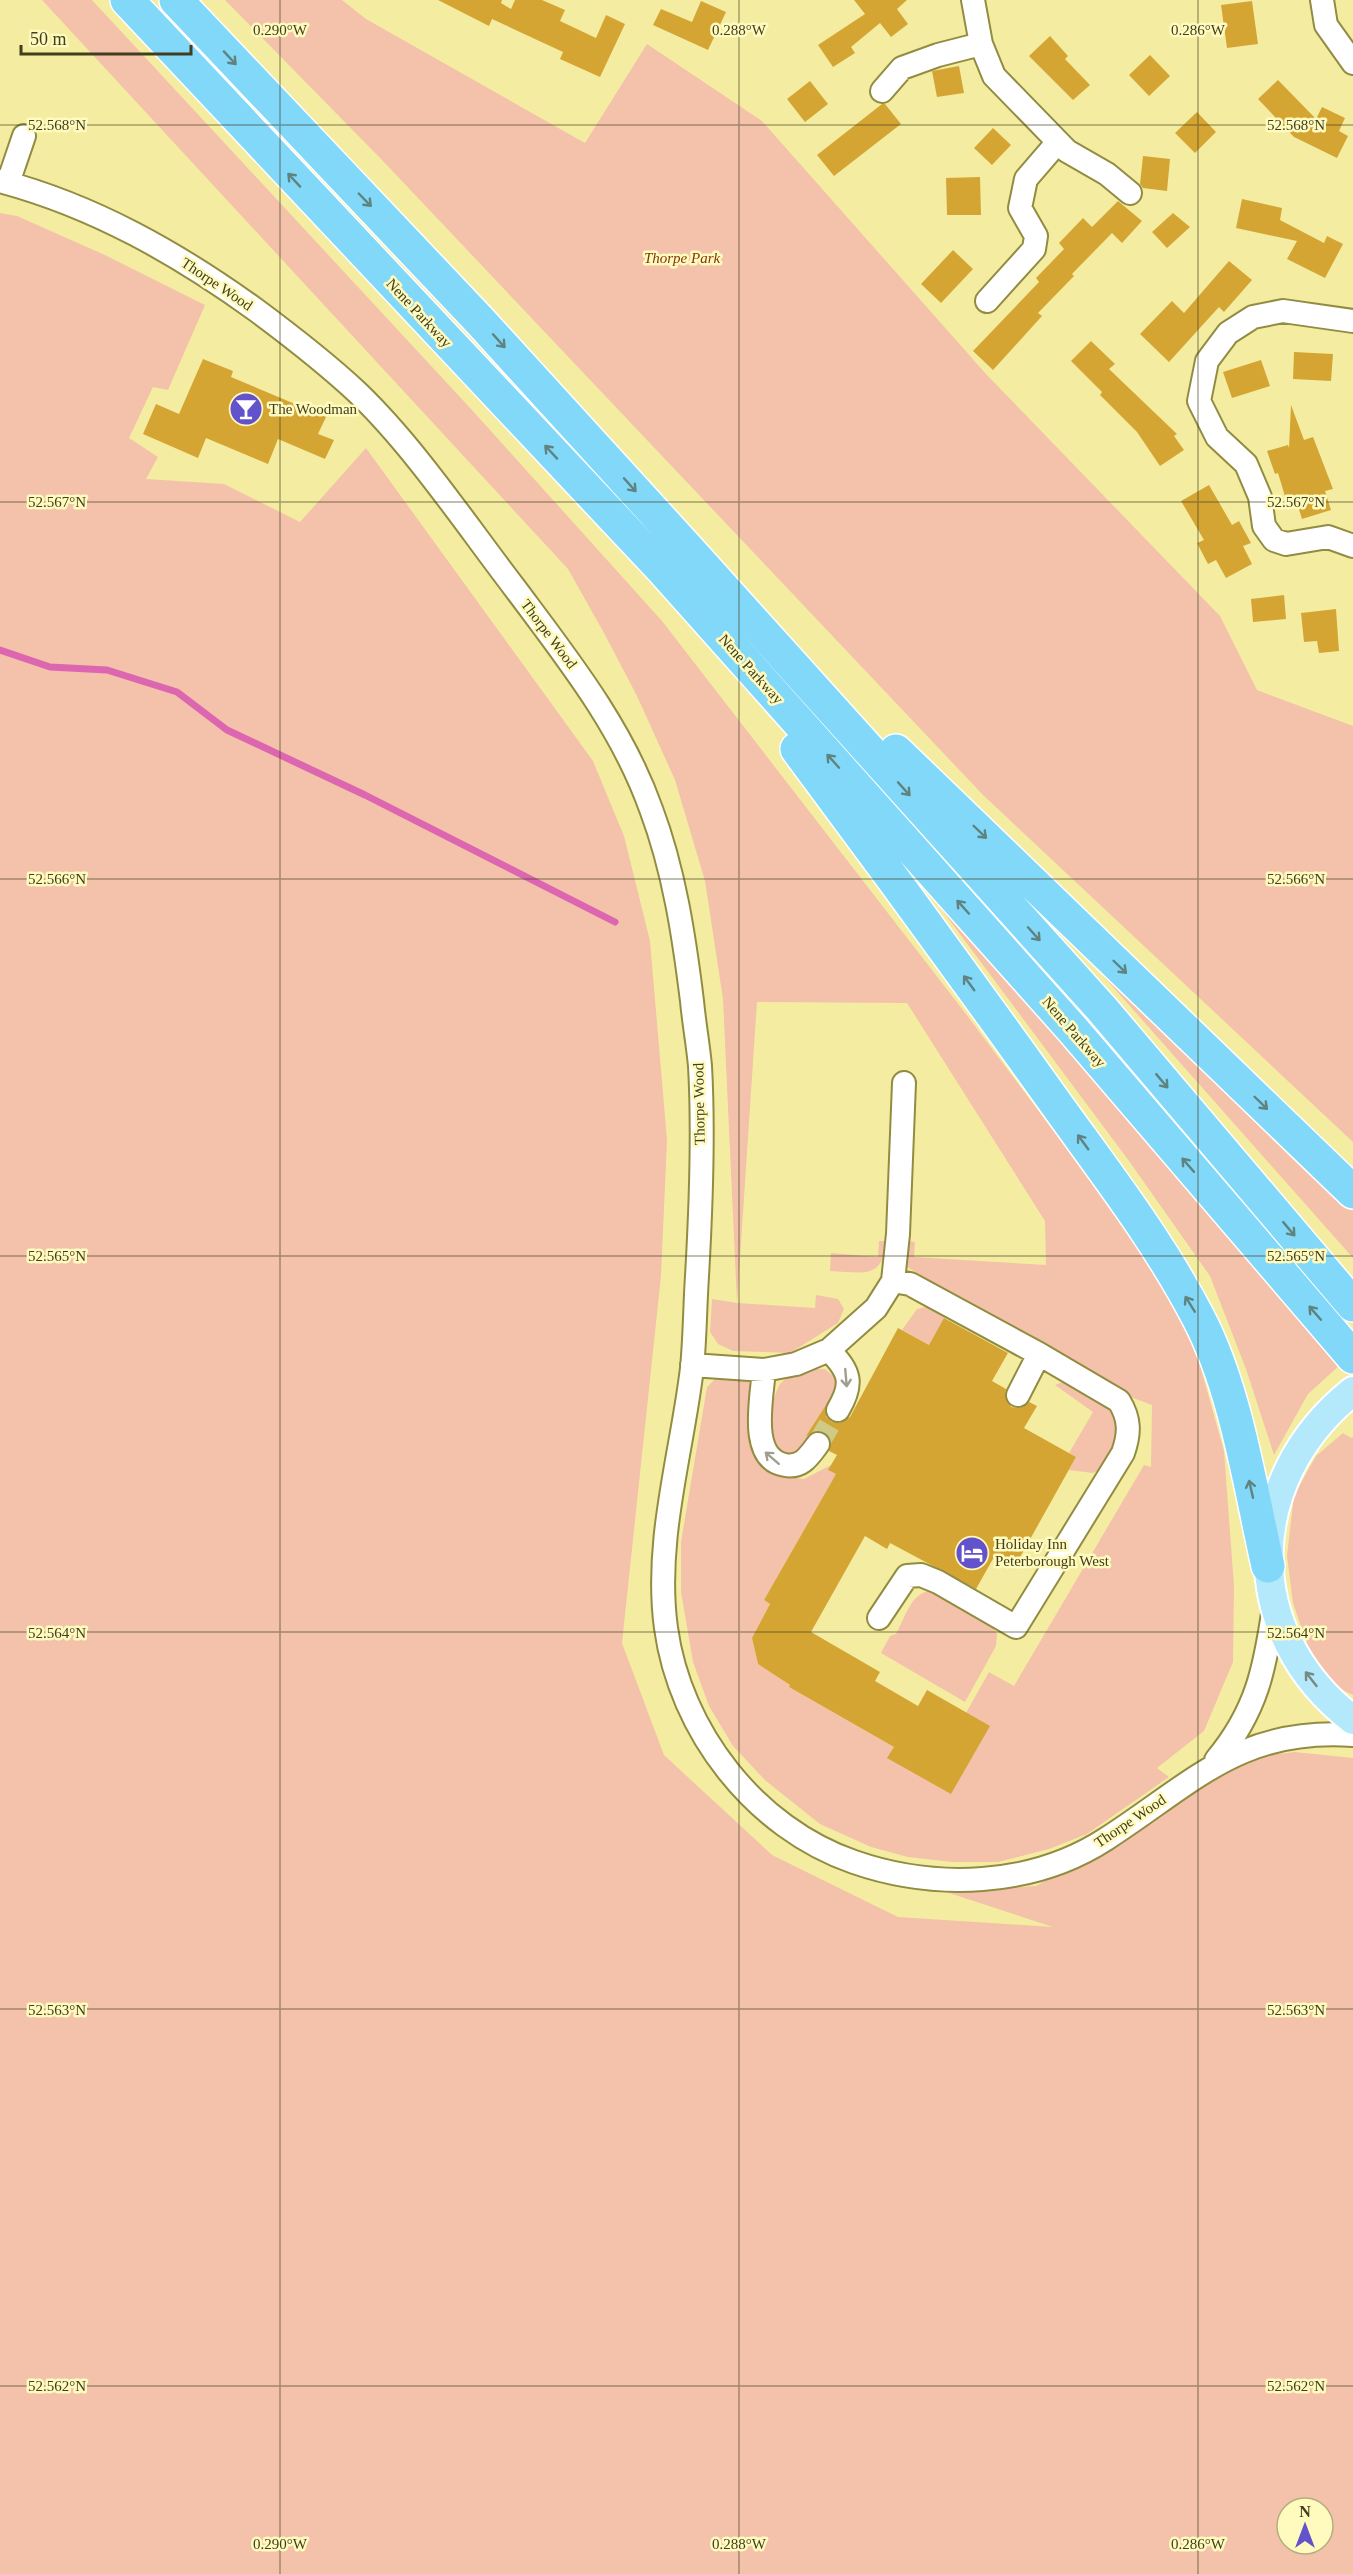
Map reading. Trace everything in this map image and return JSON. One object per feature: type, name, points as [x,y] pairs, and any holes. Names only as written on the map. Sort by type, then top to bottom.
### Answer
[{"type":"highway","name":"Nene Parkway","points":[[127,0],[663,570],[1073,1030],[1353,1357]]},
{"type":"highway","points":[[176,0],[480,321],[696,558],[1101,1010],[1353,1305]]},
{"type":"highway","points":[[696,558],[1353,1192]]},
{"type":"highway","points":[[663,570],[918,911],[1124,1198],[1199,1318],[1221,1372],[1238,1432],[1268,1566]]},
{"type":"main road","points":[[1353,1391],[1314,1429],[1293,1460],[1278,1494],[1269,1530],[1268,1566],[1274,1607],[1283,1634],[1297,1660],[1314,1684],[1334,1705],[1353,1720]]},
{"type":"street","points":[[973,0],[981,44],[994,76],[1057,143],[1107,174],[1130,193]]},
{"type":"street","points":[[1322,0],[1326,25],[1353,63]]},
{"type":"street","points":[[882,92],[902,68],[938,55],[981,44]]},
{"type":"street","points":[[4,182],[24,136]]},
{"type":"street","points":[[987,301],[1034,249],[1036,236],[1020,208],[1026,179],[1057,143]]},
{"type":"street","name":"Thorpe Wood","points":[[4,182],[73,205],[138,234],[189,263],[292,337],[359,394],[440,490],[588,686],[623,744],[652,810],[676,892],[700,1066],[701,1208],[692,1365],[666,1542],[663,1585],[666,1629],[674,1668],[689,1709],[714,1753],[743,1789],[771,1815],[808,1840],[846,1859],[890,1873],[931,1880],[977,1880],[1022,1874],[1063,1861],[1101,1843],[1211,1766],[1244,1749],[1287,1739],[1330,1733],[1353,1735]]},
{"type":"street","points":[[1353,321],[1283,311],[1253,317],[1228,333],[1207,361],[1199,401],[1217,437],[1246,464],[1260,497],[1264,526],[1274,540],[1286,544],[1328,537],[1353,546]]},
{"type":"street","points":[[692,1365],[764,1370],[796,1364],[829,1350],[876,1308],[892,1281],[898,1234],[904,1083]]},
{"type":"street","points":[[879,1618],[907,1576],[921,1575],[938,1582],[1016,1627],[1123,1453],[1128,1439],[1129,1424],[1126,1412],[1119,1401],[1039,1354],[910,1284],[892,1281]]},
{"type":"street","points":[[829,1350],[844,1366],[848,1375],[845,1397],[838,1410]]},
{"type":"street","points":[[1018,1395],[1039,1354]]},
{"type":"street","points":[[764,1370],[760,1438],[767,1455],[780,1464],[794,1467],[807,1459],[818,1444]]},
{"type":"street","name":"Thorpe Wood","points":[[1211,1766],[1234,1738],[1251,1707],[1266,1664],[1274,1607]]},
{"type":"green space","points":[[42,0],[92,0],[472,410],[662,621],[966,1014],[1103,1197],[1173,1300],[1196,1351],[1224,1451],[1234,1586],[1233,1662],[1204,1731],[1157,1768],[1169,1777],[1087,1834],[1049,1849],[998,1862],[952,1862],[908,1857],[871,1847],[820,1824],[766,1781],[733,1746],[709,1706],[693,1662],[681,1592],[681,1542],[707,1387],[720,1374],[755,1381],[757,1454],[781,1476],[804,1479],[831,1465],[829,1470],[839,1476],[832,1481],[764,1600],[770,1604],[752,1638],[758,1664],[790,1685],[789,1687],[894,1747],[888,1758],[966,1713],[989,1672],[1014,1686],[1144,1465],[1151,1467],[1152,1405],[1125,1395],[907,1267],[908,1241],[915,1242],[914,1257],[1046,1265],[1045,1221],[907,1003],[757,1002],[737,1303],[723,999],[705,881],[675,780],[637,696],[604,633],[568,569]]},
{"type":"green space","name":"Thorpe Park","points":[[225,0],[342,0],[366,19],[585,143],[647,44],[762,121],[986,374],[1220,616],[1257,690],[1353,726],[1353,1142],[983,795],[382,160]]},
{"type":"green space","points":[[0,213],[17,216],[105,255],[205,305],[168,390],[153,387],[129,438],[158,457],[146,479],[224,484],[300,522],[366,448],[593,761],[624,836],[650,941],[667,1140],[661,1276],[622,1643],[664,1755],[772,1855],[898,1917],[1053,1927],[946,1892],[1036,1886],[1121,1838],[1245,1758],[1295,1752],[1353,1758],[1353,2574],[0,2574]]},
{"type":"green space","points":[[913,858],[1340,1365],[1308,1394],[1274,1455],[1246,1369],[1210,1276],[1129,1161],[904,859]]},
{"type":"green space","points":[[1052,918],[1353,1199],[1353,1258]]},
{"type":"green space","points":[[879,1241],[887,1241],[880,1263],[875,1268],[861,1272],[830,1271],[831,1253],[878,1257]]},
{"type":"green space","points":[[816,1295],[838,1299],[844,1309],[838,1323],[790,1353],[733,1351],[718,1344],[710,1332],[712,1299],[737,1303],[815,1308]]},
{"type":"green space","points":[[929,1306],[947,1314],[929,1345],[902,1330],[917,1309]]},
{"type":"green space","points":[[811,1369],[825,1369],[833,1376],[839,1384],[839,1396],[825,1428],[816,1441],[803,1452],[786,1457],[771,1439],[770,1419],[773,1402],[784,1380]]},
{"type":"green space","points":[[1072,1382],[1112,1408],[1119,1425],[1120,1438],[1102,1469],[1093,1473],[1069,1470],[1076,1457],[1069,1453],[1093,1412],[1055,1385]]},
{"type":"green space","points":[[1343,1433],[1353,1437],[1353,1695],[1338,1688],[1309,1650],[1293,1603],[1287,1556],[1294,1495],[1316,1456]]},
{"type":"green space","points":[[934,1590],[992,1626],[997,1634],[996,1646],[965,1702],[881,1653],[890,1636],[896,1634],[906,1612],[915,1600],[926,1591]]},
{"type":"building","points":[[438,0],[502,0],[501,3],[511,9],[515,0],[542,0],[565,10],[560,21],[596,38],[606,15],[625,24],[600,77],[560,59],[563,52],[492,19],[489,26]]},
{"type":"building","points":[[854,0],[907,0],[897,9],[908,24],[891,37],[880,23],[851,47],[855,53],[833,67],[818,45],[865,14]]},
{"type":"building","points":[[701,1],[726,12],[708,50],[653,25],[661,9],[692,22]]},
{"type":"building","points":[[1252,1],[1258,44],[1227,48],[1221,5]]},
{"type":"building","points":[[1050,36],[1068,56],[1065,59],[1090,85],[1073,100],[1029,56]]},
{"type":"building","points":[[1150,55],[1170,76],[1149,96],[1129,75]]},
{"type":"building","points":[[959,66],[964,93],[937,97],[932,71]]},
{"type":"building","points":[[1278,80],[1316,119],[1322,107],[1345,118],[1339,131],[1348,136],[1337,158],[1294,137],[1258,99]]},
{"type":"building","points":[[810,81],[828,104],[805,122],[787,99]]},
{"type":"building","points":[[885,104],[901,124],[834,176],[817,155]]},
{"type":"building","points":[[1197,112],[1216,132],[1195,153],[1175,133]]},
{"type":"building","points":[[993,128],[1011,145],[992,165],[974,148]]},
{"type":"building","points":[[1143,156],[1170,159],[1167,191],[1143,188],[1140,184]]},
{"type":"building","points":[[980,177],[981,215],[947,215],[946,178]]},
{"type":"building","points":[[1242,199],[1282,208],[1280,220],[1324,243],[1327,236],[1343,244],[1325,278],[1287,259],[1297,241],[1236,228]]},
{"type":"building","points":[[1118,201],[1142,221],[1122,243],[1112,233],[1038,313],[1042,316],[993,370],[973,351],[1039,282],[1036,278],[1064,249],[1059,243],[1083,218],[1092,227]]},
{"type":"building","points":[[1173,213],[1190,227],[1167,248],[1152,232]]},
{"type":"building","points":[[953,250],[973,269],[941,303],[921,284]]},
{"type":"building","points":[[1229,261],[1252,280],[1224,312],[1219,307],[1169,362],[1140,334],[1172,301],[1184,313]]},
{"type":"building","points":[[1091,341],[1115,364],[1109,369],[1177,434],[1174,436],[1184,450],[1160,466],[1137,432],[1100,395],[1102,392],[1071,361]]},
{"type":"building","points":[[1294,352],[1333,354],[1331,381],[1293,379]]},
{"type":"building","name":"The Woodman","points":[[203,359],[233,371],[231,377],[326,417],[318,434],[334,440],[325,459],[278,439],[268,464],[206,438],[198,458],[143,434],[156,404],[179,414]]},
{"type":"building","points":[[1261,360],[1270,386],[1232,398],[1223,372]]},
{"type":"building","points":[[1291,405],[1304,440],[1313,437],[1333,489],[1325,491],[1331,510],[1302,519],[1296,500],[1287,503],[1278,473],[1275,474],[1267,451],[1288,445],[1289,448]]},
{"type":"building","points":[[1209,485],[1232,525],[1239,521],[1251,543],[1243,546],[1252,564],[1226,578],[1216,560],[1208,564],[1197,543],[1204,540],[1181,501]]},
{"type":"building","points":[[1284,595],[1286,619],[1253,622],[1251,599]]},
{"type":"building","points":[[1336,609],[1339,651],[1319,653],[1317,641],[1304,642],[1301,613]]},
{"type":"building","name":"Holiday Inn Peterborough West","points":[[944,1318],[1008,1353],[992,1381],[1006,1389],[1005,1396],[1011,1407],[1019,1408],[1029,1402],[1037,1406],[1024,1428],[1076,1457],[1014,1568],[994,1557],[976,1589],[890,1543],[887,1549],[865,1536],[811,1632],[880,1672],[875,1681],[918,1706],[927,1690],[990,1726],[951,1794],[887,1758],[894,1747],[789,1687],[790,1685],[758,1664],[752,1638],[770,1604],[764,1600],[836,1474],[828,1470],[837,1455],[829,1451],[830,1438],[819,1431],[806,1436],[826,1405],[826,1417],[832,1422],[839,1423],[850,1417],[898,1328],[929,1345]]},
{"type":"waterway","points":[[0,650],[50,667],[107,670],[177,692],[227,730],[365,795],[615,922]]},
{"type":"tunnel","points":[[818,1444],[838,1410]]},
{"type":"place","name":"The Woodman","points":[[246,409]]},
{"type":"place","name":"Holiday Inn Peterborough West","points":[[972,1553]]}]
